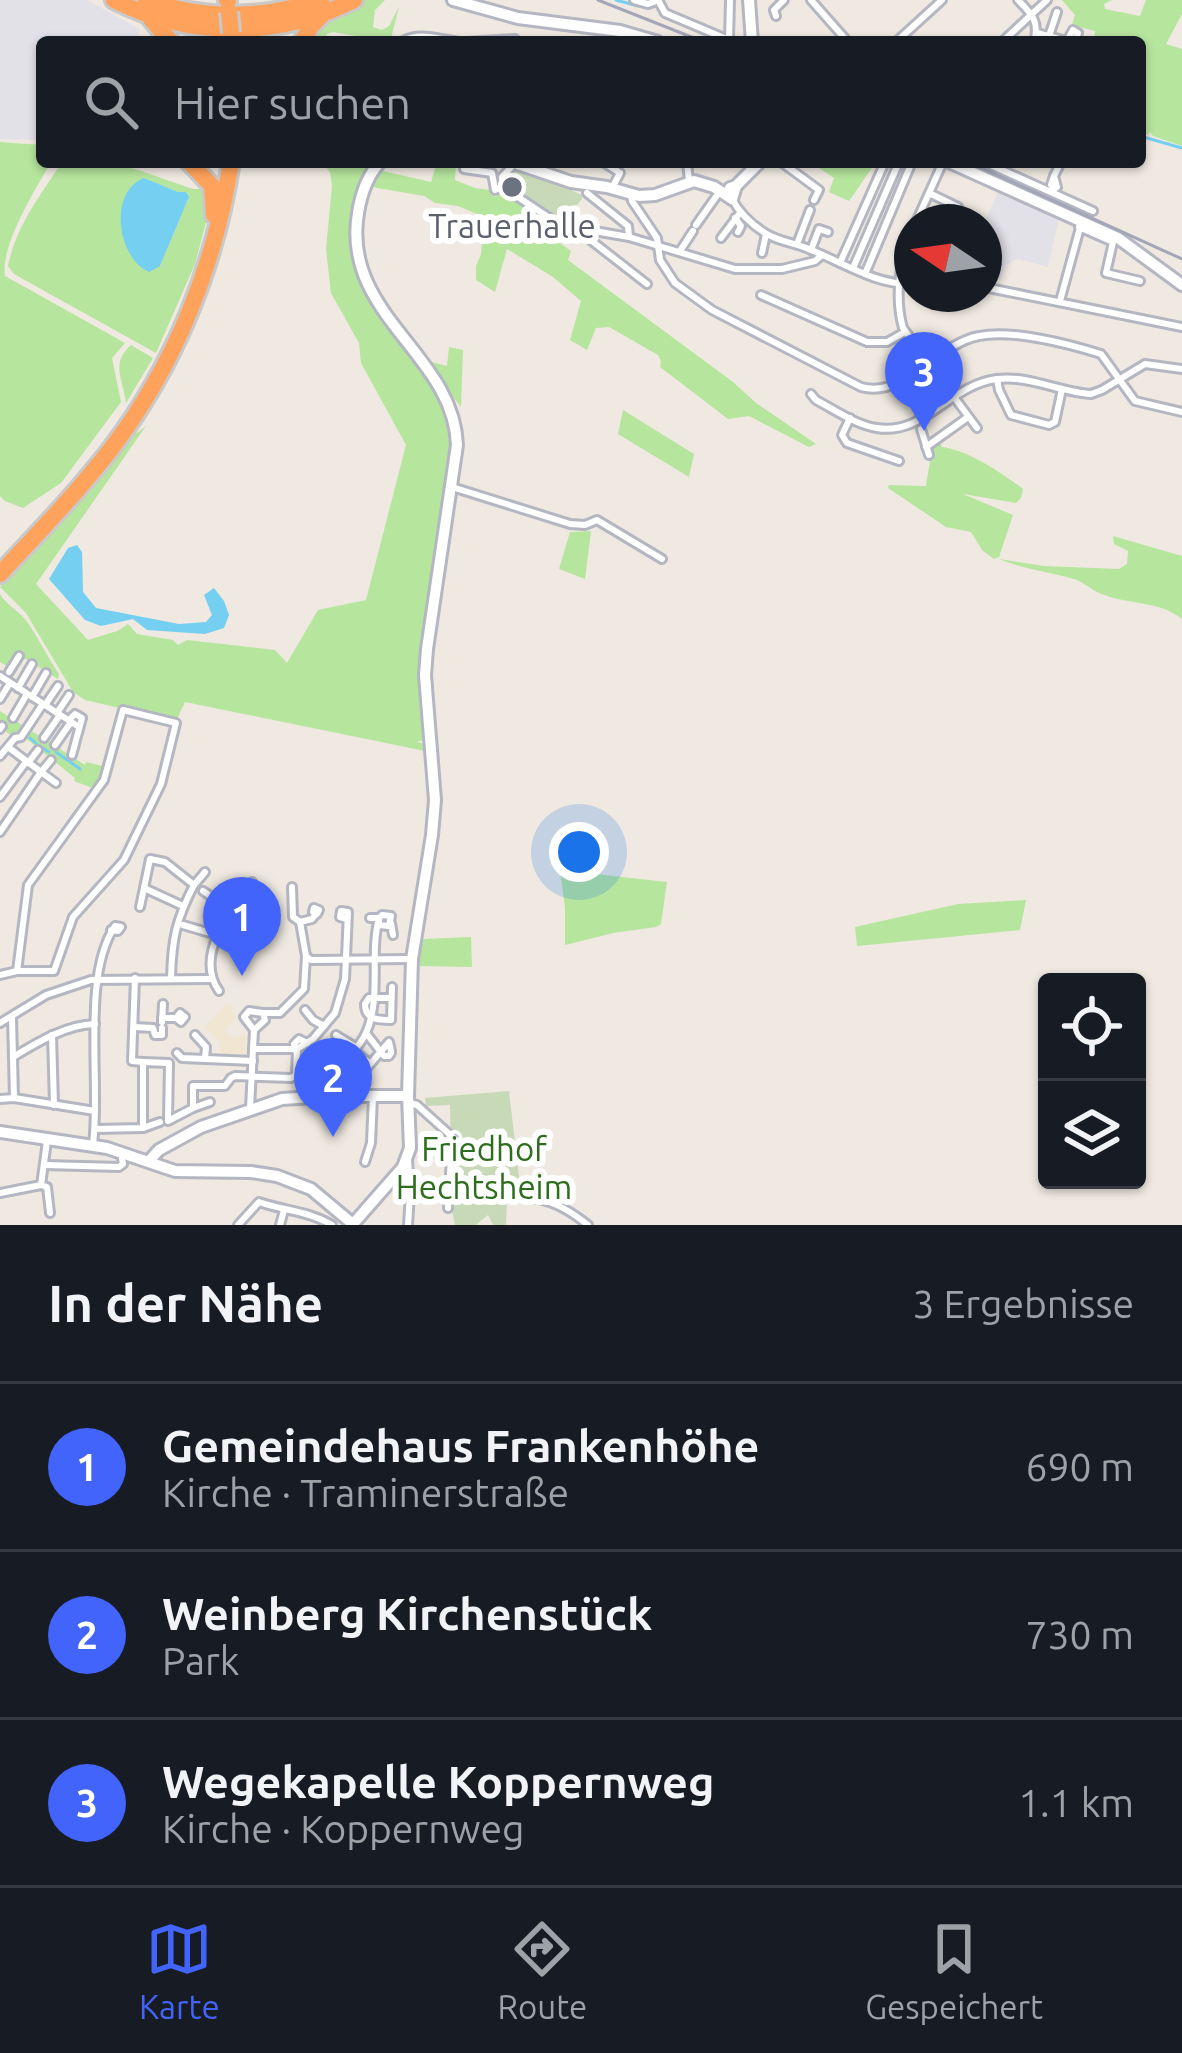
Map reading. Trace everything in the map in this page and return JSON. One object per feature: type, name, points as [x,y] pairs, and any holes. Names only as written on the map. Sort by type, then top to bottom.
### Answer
[{"type":"highway","points":[[119,0],[185,20],[246,25],[297,17],[344,0]]},
{"type":"highway","points":[[119,0],[186,15],[246,19],[354,0]]},
{"type":"highway","points":[[238,32],[280,0]]},
{"type":"highway","points":[[232,4],[238,32]]},
{"type":"highway","points":[[194,36],[238,32],[326,4]]},
{"type":"highway","points":[[305,36],[326,4]]},
{"type":"highway","points":[[142,5],[189,6],[222,15],[238,32]]},
{"type":"highway","points":[[142,5],[185,25],[274,36]]},
{"type":"highway","points":[[142,5],[167,36]]},
{"type":"highway","points":[[195,168],[210,183],[214,215]]},
{"type":"highway","points":[[0,563],[92,461],[163,360],[194,283],[226,168]]},
{"type":"highway","points":[[0,574],[112,448],[163,360],[207,267],[227,168]]},
{"type":"street","points":[[453,0],[516,31],[612,36]]},
{"type":"street","points":[[634,0],[645,4],[658,0],[667,14],[719,36]]},
{"type":"street","points":[[729,36],[730,0]]},
{"type":"street","points":[[749,0],[752,36]]},
{"type":"street","points":[[811,0],[843,36]]},
{"type":"street","points":[[920,0],[930,11]]},
{"type":"street","points":[[903,36],[942,0]]},
{"type":"street","points":[[1018,0],[1037,23],[1035,36]]},
{"type":"street","points":[[1008,36],[1047,0]]},
{"type":"street","points":[[1049,36],[1057,12]]},
{"type":"street","points":[[375,168],[361,197],[358,254],[386,318],[439,384],[452,409],[457,440],[425,674],[435,800],[412,959],[408,1225]]},
{"type":"street","points":[[509,168],[501,178],[503,187],[553,222],[658,244],[751,271],[800,265],[822,255]]},
{"type":"street","points":[[531,168],[572,182],[650,196],[689,181],[706,183],[727,192],[741,226],[738,232]]},
{"type":"street","points":[[612,168],[620,173],[612,188]]},
{"type":"street","points":[[688,168],[689,181]]},
{"type":"street","points":[[680,251],[694,228],[753,168]]},
{"type":"street","points":[[790,168],[819,190],[814,200]]},
{"type":"street","points":[[841,262],[882,168]]},
{"type":"street","points":[[853,268],[896,168]]},
{"type":"street","points":[[865,274],[909,168]]},
{"type":"street","points":[[924,204],[943,168]]},
{"type":"street","points":[[960,168],[1113,242],[1105,277],[1140,281]]},
{"type":"street","points":[[998,168],[1093,211]]},
{"type":"street","points":[[1051,190],[1057,187],[1058,168]]},
{"type":"street","points":[[464,169],[492,173],[495,190],[503,187]]},
{"type":"street","points":[[587,194],[628,226],[629,237]]},
{"type":"street","points":[[631,194],[658,239],[660,260],[672,280],[710,309],[861,386],[876,390],[893,386],[950,346],[981,335],[1020,337],[1101,354],[1135,401],[1182,412]]},
{"type":"street","points":[[928,194],[951,204]]},
{"type":"street","points":[[797,244],[810,210]]},
{"type":"street","points":[[738,216],[766,234],[894,283]]},
{"type":"street","points":[[721,238],[738,216]]},
{"type":"street","points":[[1080,225],[1122,241],[1182,285]]},
{"type":"street","points":[[1060,301],[1080,225]]},
{"type":"street","points":[[577,228],[647,284]]},
{"type":"street","points":[[811,250],[819,229],[828,232]]},
{"type":"street","points":[[762,253],[766,234]]},
{"type":"street","points":[[1002,290],[1182,327]]},
{"type":"street","points":[[761,295],[867,342],[884,343],[905,332]]},
{"type":"street","points":[[900,312],[905,332],[977,428]]},
{"type":"street","points":[[811,394],[871,428],[899,428],[975,384],[998,379],[1091,394],[1145,364],[1182,369]]},
{"type":"street","points":[[998,379],[1011,415],[1049,425],[1055,422],[1062,389]]},
{"type":"street","points":[[921,429],[928,451],[968,417]]},
{"type":"street","points":[[850,418],[842,435],[847,443],[899,461]]},
{"type":"street","points":[[452,487],[570,524],[597,520],[662,559]]},
{"type":"street","points":[[0,699],[19,656]]},
{"type":"street","points":[[8,680],[32,664]]},
{"type":"street","points":[[0,666],[8,680],[79,727],[72,755]]},
{"type":"street","points":[[13,718],[46,673]]},
{"type":"street","points":[[0,759],[22,738],[58,686]]},
{"type":"street","points":[[44,738],[68,695]]},
{"type":"street","points":[[0,975],[54,971],[73,917],[118,868],[132,842],[162,780],[176,723],[123,710],[104,780],[28,885],[16,971]]},
{"type":"street","points":[[55,746],[70,721]]},
{"type":"street","points":[[10,749],[55,784],[64,770]]},
{"type":"street","points":[[0,797],[38,750]]},
{"type":"street","points":[[0,832],[51,760]]},
{"type":"street","points":[[140,907],[150,859],[165,862],[194,885]]},
{"type":"street","points":[[171,978],[171,943],[183,907],[205,872]]},
{"type":"street","points":[[219,992],[212,979],[217,935],[252,882]]},
{"type":"street","points":[[254,1030],[244,1015],[249,1011],[280,1013],[304,989],[306,956],[300,922],[293,917],[292,887]]},
{"type":"street","points":[[144,888],[183,907]]},
{"type":"street","points":[[203,891],[230,909]]},
{"type":"street","points":[[296,1075],[295,1044],[299,1040],[307,1043],[325,1026],[341,996],[349,900]]},
{"type":"street","points":[[300,922],[316,914]]},
{"type":"street","points":[[347,1069],[370,1018],[376,919],[393,916],[393,935]]},
{"type":"street","points":[[183,925],[217,935]]},
{"type":"street","points":[[93,1145],[98,980],[111,930]]},
{"type":"street","points":[[306,956],[311,960],[412,959]]},
{"type":"street","points":[[135,978],[132,1061],[169,1063],[168,1121],[210,1102]]},
{"type":"street","points":[[0,1023],[46,995],[98,980],[212,979]]},
{"type":"street","points":[[370,1018],[391,1020],[392,987]]},
{"type":"street","points":[[374,997],[392,998]]},
{"type":"street","points":[[134,1028],[158,1028],[163,1004]]},
{"type":"street","points":[[250,1108],[254,1030],[265,1020],[264,1013]]},
{"type":"street","points":[[309,1013],[325,1026]]},
{"type":"street","points":[[12,1017],[14,1098]]},
{"type":"street","points":[[162,1018],[176,1018]]},
{"type":"street","points":[[13,1057],[52,1035],[95,1024]]},
{"type":"street","points":[[193,1108],[193,1086],[225,1086],[233,1077],[291,1078],[307,1074],[307,1067],[324,1066],[362,1074],[382,1051],[366,1033]]},
{"type":"street","points":[[52,1035],[54,1105]]},
{"type":"street","points":[[195,1035],[206,1047],[205,1059]]},
{"type":"street","points":[[339,1038],[368,1062]]},
{"type":"street","points":[[253,1049],[296,1049]]},
{"type":"street","points":[[177,1053],[182,1058],[253,1061]]},
{"type":"street","points":[[142,1128],[143,1062]]},
{"type":"street","points":[[324,1066],[324,1080]]},
{"type":"street","points":[[365,1162],[371,1143],[373,1096]]},
{"type":"street","points":[[149,1161],[159,1150],[213,1121],[291,1097],[409,1100],[472,1152],[515,1148]]},
{"type":"street","points":[[0,1100],[95,1111]]},
{"type":"street","points":[[95,1129],[142,1128],[160,1122]]},
{"type":"street","points":[[0,1132],[93,1145],[186,1172],[277,1176],[310,1189],[354,1225],[408,1159]]},
{"type":"street","points":[[40,1185],[47,1138]]},
{"type":"street","points":[[448,1208],[452,1139]]},
{"type":"street","points":[[45,1165],[119,1167],[122,1159]]},
{"type":"street","points":[[0,1193],[47,1187],[50,1213]]},
{"type":"street","points":[[522,1197],[566,1207],[588,1225]]},
{"type":"street","points":[[238,1225],[259,1202],[308,1212],[332,1225]]},
{"type":"street","points":[[280,1225],[284,1210]]},
{"type":"shaded area","points":[[0,0],[87,0],[140,29],[137,36],[36,36],[36,140],[0,139]]},
{"type":"shaded area","points":[[999,190],[1059,219],[1048,267],[1018,259],[1005,266],[1002,274],[1002,204],[993,204]]},
{"type":"shaded area","points":[[226,1004],[233,1006],[231,1013],[237,1017],[224,1030],[233,1038],[246,1034],[246,1059],[222,1058],[219,1041],[205,1027]]},
{"type":"green space","points":[[360,0],[385,0],[375,10],[373,27],[382,30],[399,7],[392,36],[333,32],[309,36]]},
{"type":"green space","points":[[1062,0],[1112,0],[1104,4],[1105,9],[1140,16],[1146,0],[1182,0],[1182,14],[1166,44],[1182,49],[1182,146],[1146,134],[1146,36],[1095,36],[1095,31],[1072,25],[1075,15]]},
{"type":"green space","points":[[0,142],[36,145],[36,168],[48,168],[13,234],[5,276],[125,343],[112,358],[121,402],[61,483],[23,508],[0,496]]},
{"type":"green space","points":[[58,168],[128,168],[206,189],[209,211],[195,264],[156,353],[14,274],[8,266],[23,224]],"holes":[[[144,178],[189,197],[160,266]]]},
{"type":"green space","points":[[326,168],[372,168],[358,196],[363,279],[443,394],[455,439],[424,644],[427,749],[423,740],[416,742],[425,751],[185,702],[176,721],[85,700],[73,692],[26,613],[0,587],[129,439],[146,426],[36,584],[88,640],[128,624],[137,634],[178,645],[187,640],[275,650],[287,663],[318,610],[366,600],[406,445],[361,363],[359,343],[331,293],[326,249],[330,172]]},
{"type":"green space","points":[[379,168],[431,182],[435,168],[456,168],[455,180],[490,190],[496,197],[505,190],[557,226],[551,237],[571,251],[568,260],[816,444],[809,447],[749,416],[728,419],[660,367],[658,355],[609,327],[596,328],[587,350],[570,340],[581,301],[507,249],[495,292],[476,280],[484,217],[424,196],[372,187],[359,234],[365,191]]},
{"type":"green space","points":[[520,168],[582,199],[565,219],[558,219],[505,186]]},
{"type":"green space","points":[[819,168],[872,168],[849,201],[829,192],[834,178]]},
{"type":"green space","points":[[131,345],[153,358],[126,403],[119,365]]},
{"type":"green space","points":[[449,347],[463,350],[461,407],[424,360],[447,366]]},
{"type":"green space","points":[[623,410],[694,454],[689,477],[618,434]]},
{"type":"green space","points":[[939,440],[942,447],[974,458],[1023,489],[1016,503],[963,494],[1013,515],[999,557],[994,559],[982,550],[971,532],[946,527],[888,488],[926,486],[928,449]]},
{"type":"green space","points":[[591,531],[585,579],[559,569],[570,532]]},
{"type":"green space","points":[[1113,536],[1182,556],[1182,619],[1163,609],[1099,593],[1074,579],[999,559],[1119,569],[1127,564],[1128,551],[1114,544]]},
{"type":"green space","points":[[0,594],[28,623],[58,679],[19,655],[10,668],[0,662]]},
{"type":"green space","points":[[0,711],[85,765],[106,767],[95,789],[74,781],[17,731],[12,736],[0,727]]},
{"type":"green space","points":[[560,870],[667,882],[661,924],[565,945]]},
{"type":"green space","points":[[1026,900],[1020,930],[857,946],[855,927],[958,904]]},
{"type":"green space","points":[[471,937],[472,967],[418,966],[423,939]]},
{"type":"green space","name":"Friedhof Hechtsheim","points":[[509,1091],[522,1202],[507,1202],[506,1225],[493,1225],[488,1215],[476,1225],[455,1225],[450,1105],[426,1106],[425,1098]]},
{"type":"water","points":[[144,178],[189,197],[160,266],[149,272],[130,253],[121,225],[125,197]]},
{"type":"water","points":[[77,545],[82,552],[83,592],[96,608],[179,624],[206,622],[212,615],[204,595],[214,588],[229,615],[224,628],[205,634],[147,630],[133,619],[101,626],[85,620],[49,579],[68,548]]},
{"type":"waterway","points":[[616,0],[638,6]]},
{"type":"waterway","points":[[815,0],[848,36]]},
{"type":"waterway","points":[[1146,138],[1182,148]]},
{"type":"waterway","points":[[30,738],[39,746]]},
{"type":"waterway","points":[[41,747],[49,752]]},
{"type":"waterway","points":[[56,752],[67,760]]},
{"type":"waterway","points":[[69,761],[80,769]]},
{"type":"railway","points":[[598,0],[689,36]]},
{"type":"railway","points":[[981,168],[1182,259]]},
{"type":"place","name":"Trauerhalle","points":[[512,187]]},
{"type":"place","name":"Wegekapelle Koppernweg","points":[[924,431]]},
{"type":"place","name":"Gemeindehaus Frankenhöhe","points":[[242,976]]},
{"type":"place","name":"Weinberg Kirchenstück","points":[[333,1137]]}]
